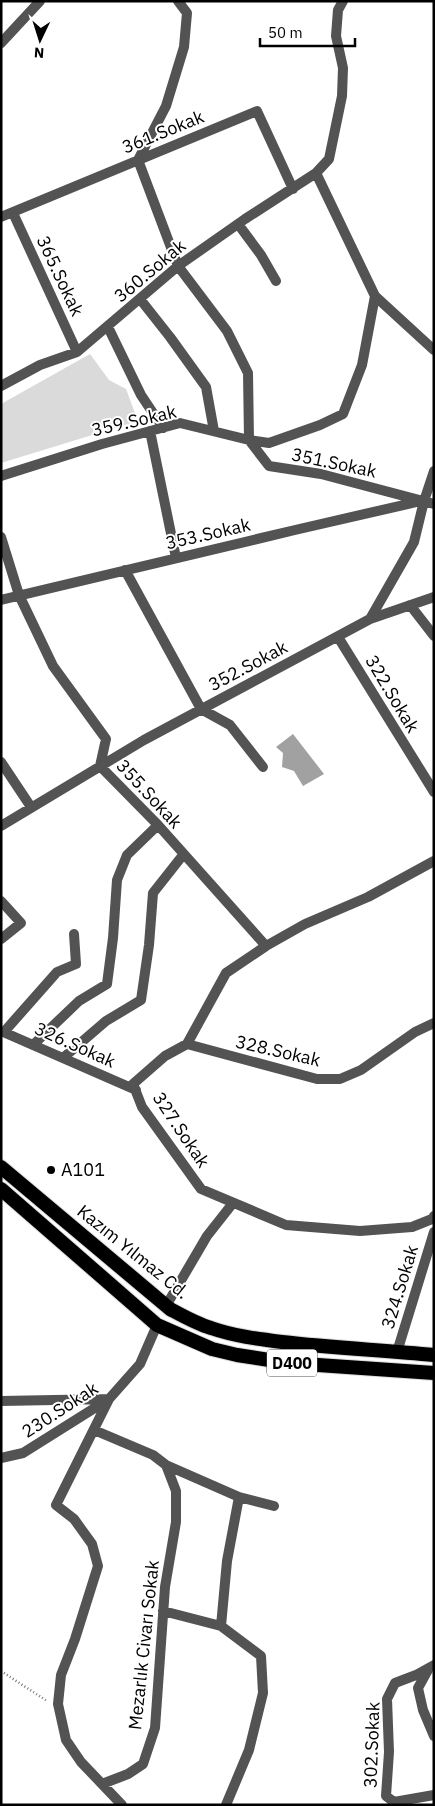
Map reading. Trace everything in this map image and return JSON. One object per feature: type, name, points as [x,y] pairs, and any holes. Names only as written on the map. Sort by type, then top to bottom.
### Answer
[{"type":"highway","name":"Kazım Yılmaz Cd.","points":[[1,1167],[166,1306],[203,1325],[230,1334],[323,1347],[434,1355]]},
{"type":"highway","name":"Kazım Yılmaz Cd.","points":[[1,1189],[157,1325],[212,1348],[236,1355],[289,1363],[434,1373]]},
{"type":"street","points":[[1,43],[40,1]]},
{"type":"street","points":[[178,1],[188,13],[184,47],[166,106],[138,160],[178,266],[227,331],[248,373],[249,440]]},
{"type":"street","name":"360.Sokak","points":[[1,386],[40,365],[77,352],[178,266],[238,224],[294,189],[316,173],[329,159],[342,96],[343,68],[336,36],[338,10],[342,1]]},
{"type":"street","name":"361.Sokak","points":[[1,217],[257,111],[294,189]]},
{"type":"street","points":[[316,173],[375,296],[434,350]]},
{"type":"street","name":"365.Sokak","points":[[13,213],[77,352]]},
{"type":"street","points":[[238,224],[261,254],[276,281]]},
{"type":"street","name":"359.Sokak","points":[[1,476],[102,444],[180,423],[249,440],[269,442],[320,426],[342,414],[362,365],[375,296]]},
{"type":"street","points":[[140,299],[206,387],[214,431]]},
{"type":"street","points":[[108,326],[141,395],[163,428]]},
{"type":"street","points":[[150,431],[176,558]]},
{"type":"street","name":"351.Sokak","points":[[249,440],[269,466],[321,474],[429,502]]},
{"type":"street","points":[[370,619],[414,542],[429,502],[434,471]]},
{"type":"street","name":"353.Sokak","points":[[1,600],[176,558],[429,502]]},
{"type":"street","name":"355.Sokak","points":[[1,537],[19,595],[53,666],[106,739],[100,766],[158,825],[266,946]]},
{"type":"street","points":[[125,570],[201,709],[230,725],[263,767]]},
{"type":"street","name":"352.Sokak","points":[[1,826],[100,766],[274,669],[370,619],[434,597]]},
{"type":"street","points":[[410,605],[434,636]]},
{"type":"street","name":"322.Sokak","points":[[338,637],[434,792]]},
{"type":"street","points":[[1,762],[31,807]]},
{"type":"street","points":[[33,1044],[79,1001],[107,984],[113,938],[117,880],[127,855],[158,825]]},
{"type":"street","points":[[64,1058],[106,1021],[141,1000],[154,892],[183,855]]},
{"type":"street","points":[[187,1044],[226,973],[266,946],[305,924],[368,897],[434,861]]},
{"type":"street","points":[[1,901],[21,923],[1,939]]},
{"type":"street","points":[[2,1032],[57,972],[76,964],[74,934]]},
{"type":"street","name":"328.Sokak","points":[[187,1044],[317,1079],[340,1080],[361,1070],[415,1032],[434,1023]]},
{"type":"street","name":"326.Sokak","points":[[2,1032],[136,1090]]},
{"type":"street","name":"327.Sokak","points":[[187,1044],[166,1056],[134,1084],[142,1107],[201,1189],[286,1225],[360,1231],[412,1227],[433,1217]]},
{"type":"street","points":[[166,1306],[207,1236],[233,1203]]},
{"type":"street","name":"324.Sokak","points":[[397,1352],[434,1232]]},
{"type":"street","name":"230.Sokak","points":[[1,1458],[23,1453],[109,1399],[140,1364],[157,1325]]},
{"type":"street","points":[[1,1401],[109,1399],[56,1505],[74,1519],[92,1544],[98,1566],[75,1639],[61,1675],[58,1709],[66,1740],[82,1762],[122,1805]]},
{"type":"street","points":[[94,1430],[153,1455],[166,1465],[240,1497],[274,1506]]},
{"type":"street","name":"Mezarlık Civarı Sokak","points":[[102,1784],[128,1774],[143,1764],[155,1728],[169,1561],[176,1522],[176,1491],[166,1465]]},
{"type":"street","points":[[221,1626],[227,1562],[240,1497]]},
{"type":"street","points":[[164,1611],[221,1626],[261,1656],[263,1694],[250,1750],[226,1805]]},
{"type":"street","name":"302.Sokak","points":[[431,1667],[418,1688],[423,1710],[434,1736]]},
{"type":"street","name":"302.Sokak","points":[[431,1667],[395,1684],[387,1699],[390,1752],[386,1796],[394,1802],[434,1795]]},
{"type":"path","points":[[1,1671],[58,1709]]},
{"type":"shaded area","points":[[90,354],[109,380],[126,389],[138,421],[1,463],[1,404]]},
{"type":"shaded area","points":[[293,734],[324,774],[303,786],[294,771],[282,767],[283,753],[276,747]]},
{"type":"place","name":"A101","points":[[51,1170]]}]
